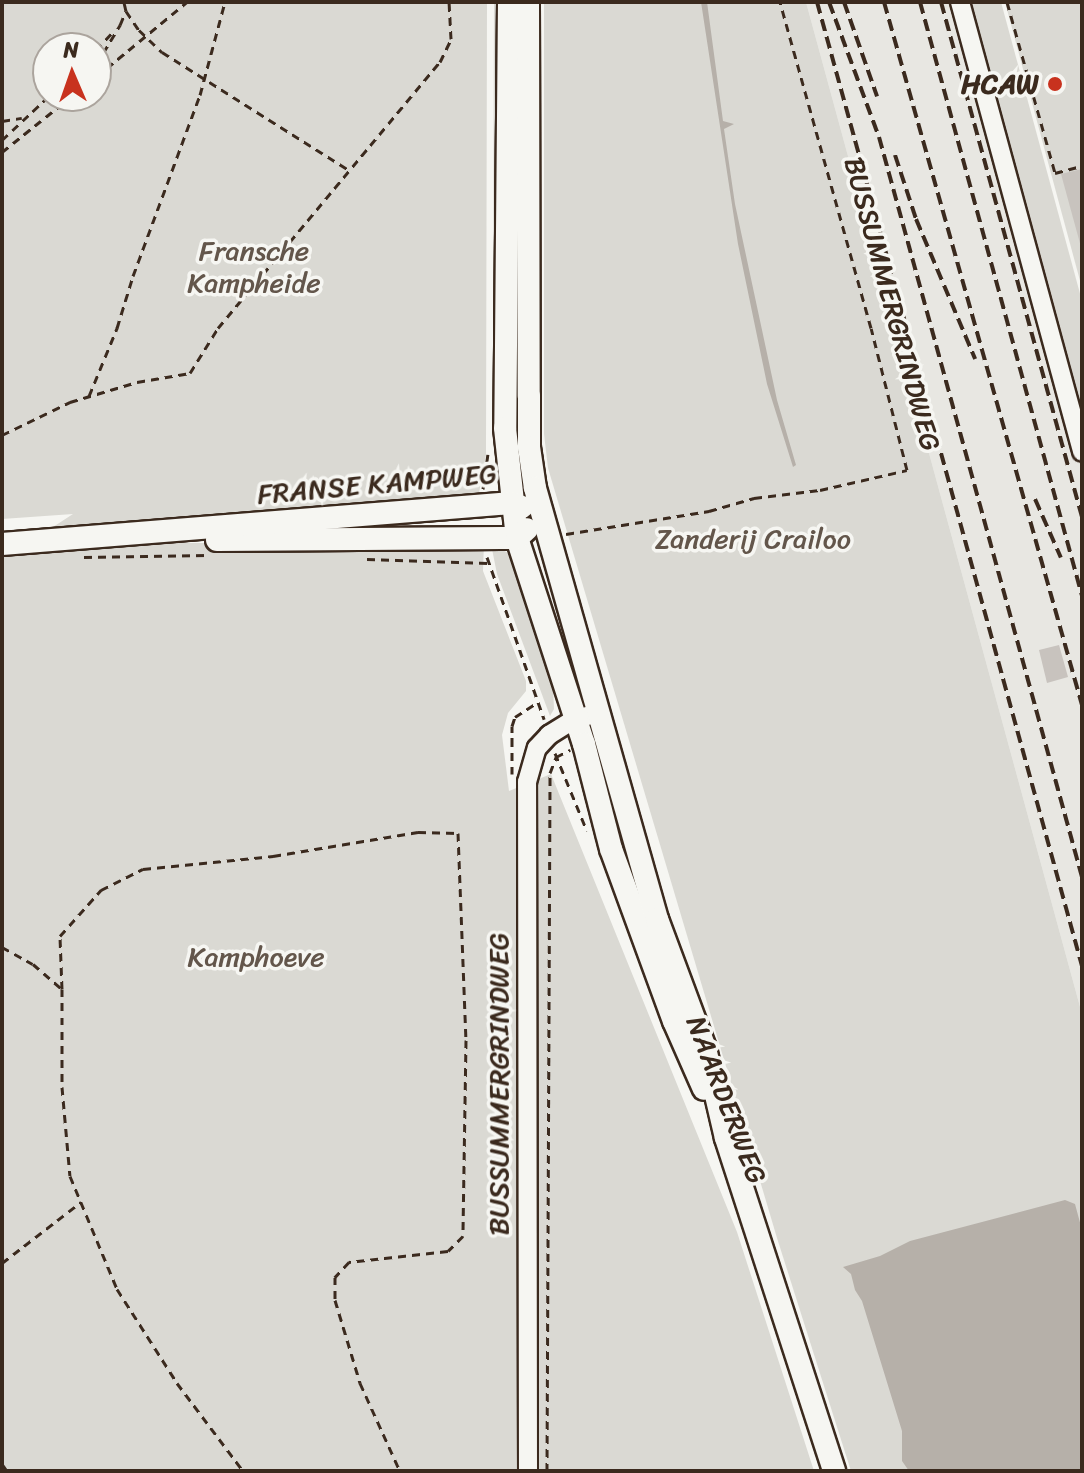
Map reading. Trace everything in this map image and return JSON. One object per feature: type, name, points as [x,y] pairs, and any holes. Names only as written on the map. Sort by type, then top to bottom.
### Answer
[{"type":"main road","points":[[509,2],[519,81],[529,447],[542,514],[599,713]]},
{"type":"main road","points":[[528,2],[519,81],[505,428],[517,538],[575,719]]},
{"type":"main road","name":"FRANSE KAMPWEG","points":[[2,544],[511,503],[542,514]]},
{"type":"main road","points":[[517,538],[542,514]]},
{"type":"main road","name":"FRANSE KAMPWEG","points":[[88,538],[279,541],[517,538]]},
{"type":"main road","name":"NAARDERWEG","points":[[599,713],[657,919],[705,1048],[726,1138],[834,1471]]},
{"type":"main road","name":"NAARDERWEG","points":[[575,719],[611,849],[674,1021],[726,1138]]},
{"type":"street","points":[[960,2],[1082,452]]},
{"type":"street","name":"BUSSUMMERGRINDWEG","points":[[528,1471],[527,782],[537,748],[549,735],[575,719],[599,713]]},
{"type":"path","points":[[124,2],[126,11],[145,37],[349,170]]},
{"type":"path","points":[[112,64],[187,2]]},
{"type":"path","points":[[89,396],[117,328],[204,78],[225,2]]},
{"type":"path","points":[[2,435],[42,414],[89,396],[137,382],[190,373],[218,328],[449,48],[449,2]]},
{"type":"path","name":"BUSSUMMERGRINDWEG","points":[[549,537],[709,511],[754,498],[820,490],[907,470],[871,328],[780,2]]},
{"type":"path","points":[[1007,2],[1055,173],[1082,166]]},
{"type":"path","points":[[112,38],[126,11]]},
{"type":"path","points":[[112,33],[120,25]]},
{"type":"path","points":[[2,140],[32,110]]},
{"type":"path","points":[[2,152],[52,112]]},
{"type":"path","points":[[2,121],[23,117]]},
{"type":"path","points":[[488,563],[538,702],[515,717],[512,726],[512,780]]},
{"type":"path","name":"BUSSUMMERGRINDWEG","points":[[547,1471],[549,813],[550,773],[556,757],[592,843]]},
{"type":"path","points":[[243,1471],[177,1383],[117,1289],[70,1176],[62,1087],[60,936],[101,890],[143,869],[273,856],[418,832],[458,833],[466,1040],[463,1236],[448,1251],[349,1262],[335,1277],[335,1300],[360,1383],[400,1471]]},
{"type":"path","points":[[2,947],[33,964],[62,989]]},
{"type":"path","points":[[2,1263],[81,1202]]},
{"type":"path","points":[[2,1464],[7,1471]]},
{"type":"shaded area","points":[[701,2],[707,2],[723,121],[734,124],[724,129],[735,204],[777,400],[796,465],[793,467],[767,384],[738,244]]},
{"type":"shaded area","points":[[806,2],[968,2],[1082,429],[1082,1014]]},
{"type":"shaded area","points":[[1065,1200],[1075,1204],[1082,1230],[1082,1471],[909,1471],[902,1461],[902,1431],[862,1301],[851,1274],[843,1267],[880,1256],[910,1241]]},
{"type":"green space","name":"Fransche Kampheide","points":[[2,2],[487,2],[486,455],[479,493],[447,501],[53,527],[73,514],[2,519]]},
{"type":"green space","points":[[494,2],[501,2],[501,229],[493,317]]},
{"type":"green space","name":"Zanderij Crailoo","points":[[544,2],[806,2],[1082,1014],[1082,1471],[851,1471],[777,1238],[548,468],[544,434]]},
{"type":"green space","points":[[968,2],[1001,2],[1082,301],[1082,429]]},
{"type":"green space","name":"HCAW","points":[[1005,2],[1082,2],[1082,288],[1049,166]]},
{"type":"green space","name":"Kamphoeve","points":[[128,543],[484,543],[483,571],[526,681],[526,691],[508,713],[502,735],[509,791],[551,774],[737,1232],[814,1471],[2,1471],[2,552]]},
{"type":"green space","points":[[491,544],[512,555],[553,687],[554,709],[550,716],[497,574]]},
{"type":"building","points":[[1082,169],[1082,247],[1081,247],[1061,174]]},
{"type":"building","points":[[1059,645],[1068,677],[1047,683],[1039,650]]},
{"type":"railway","points":[[817,2],[1082,966]]},
{"type":"railway","points":[[829,2],[879,137],[1082,877]]},
{"type":"railway","points":[[844,2],[877,96]]},
{"type":"railway","points":[[884,2],[1082,705]]},
{"type":"railway","points":[[920,2],[1082,596]]},
{"type":"railway","points":[[941,2],[1082,517]]},
{"type":"railway","points":[[895,155],[916,219],[975,359]]},
{"type":"railway","points":[[1035,499],[1061,558]]},
{"type":"place","name":"HCAW","points":[[1055,84]]}]
